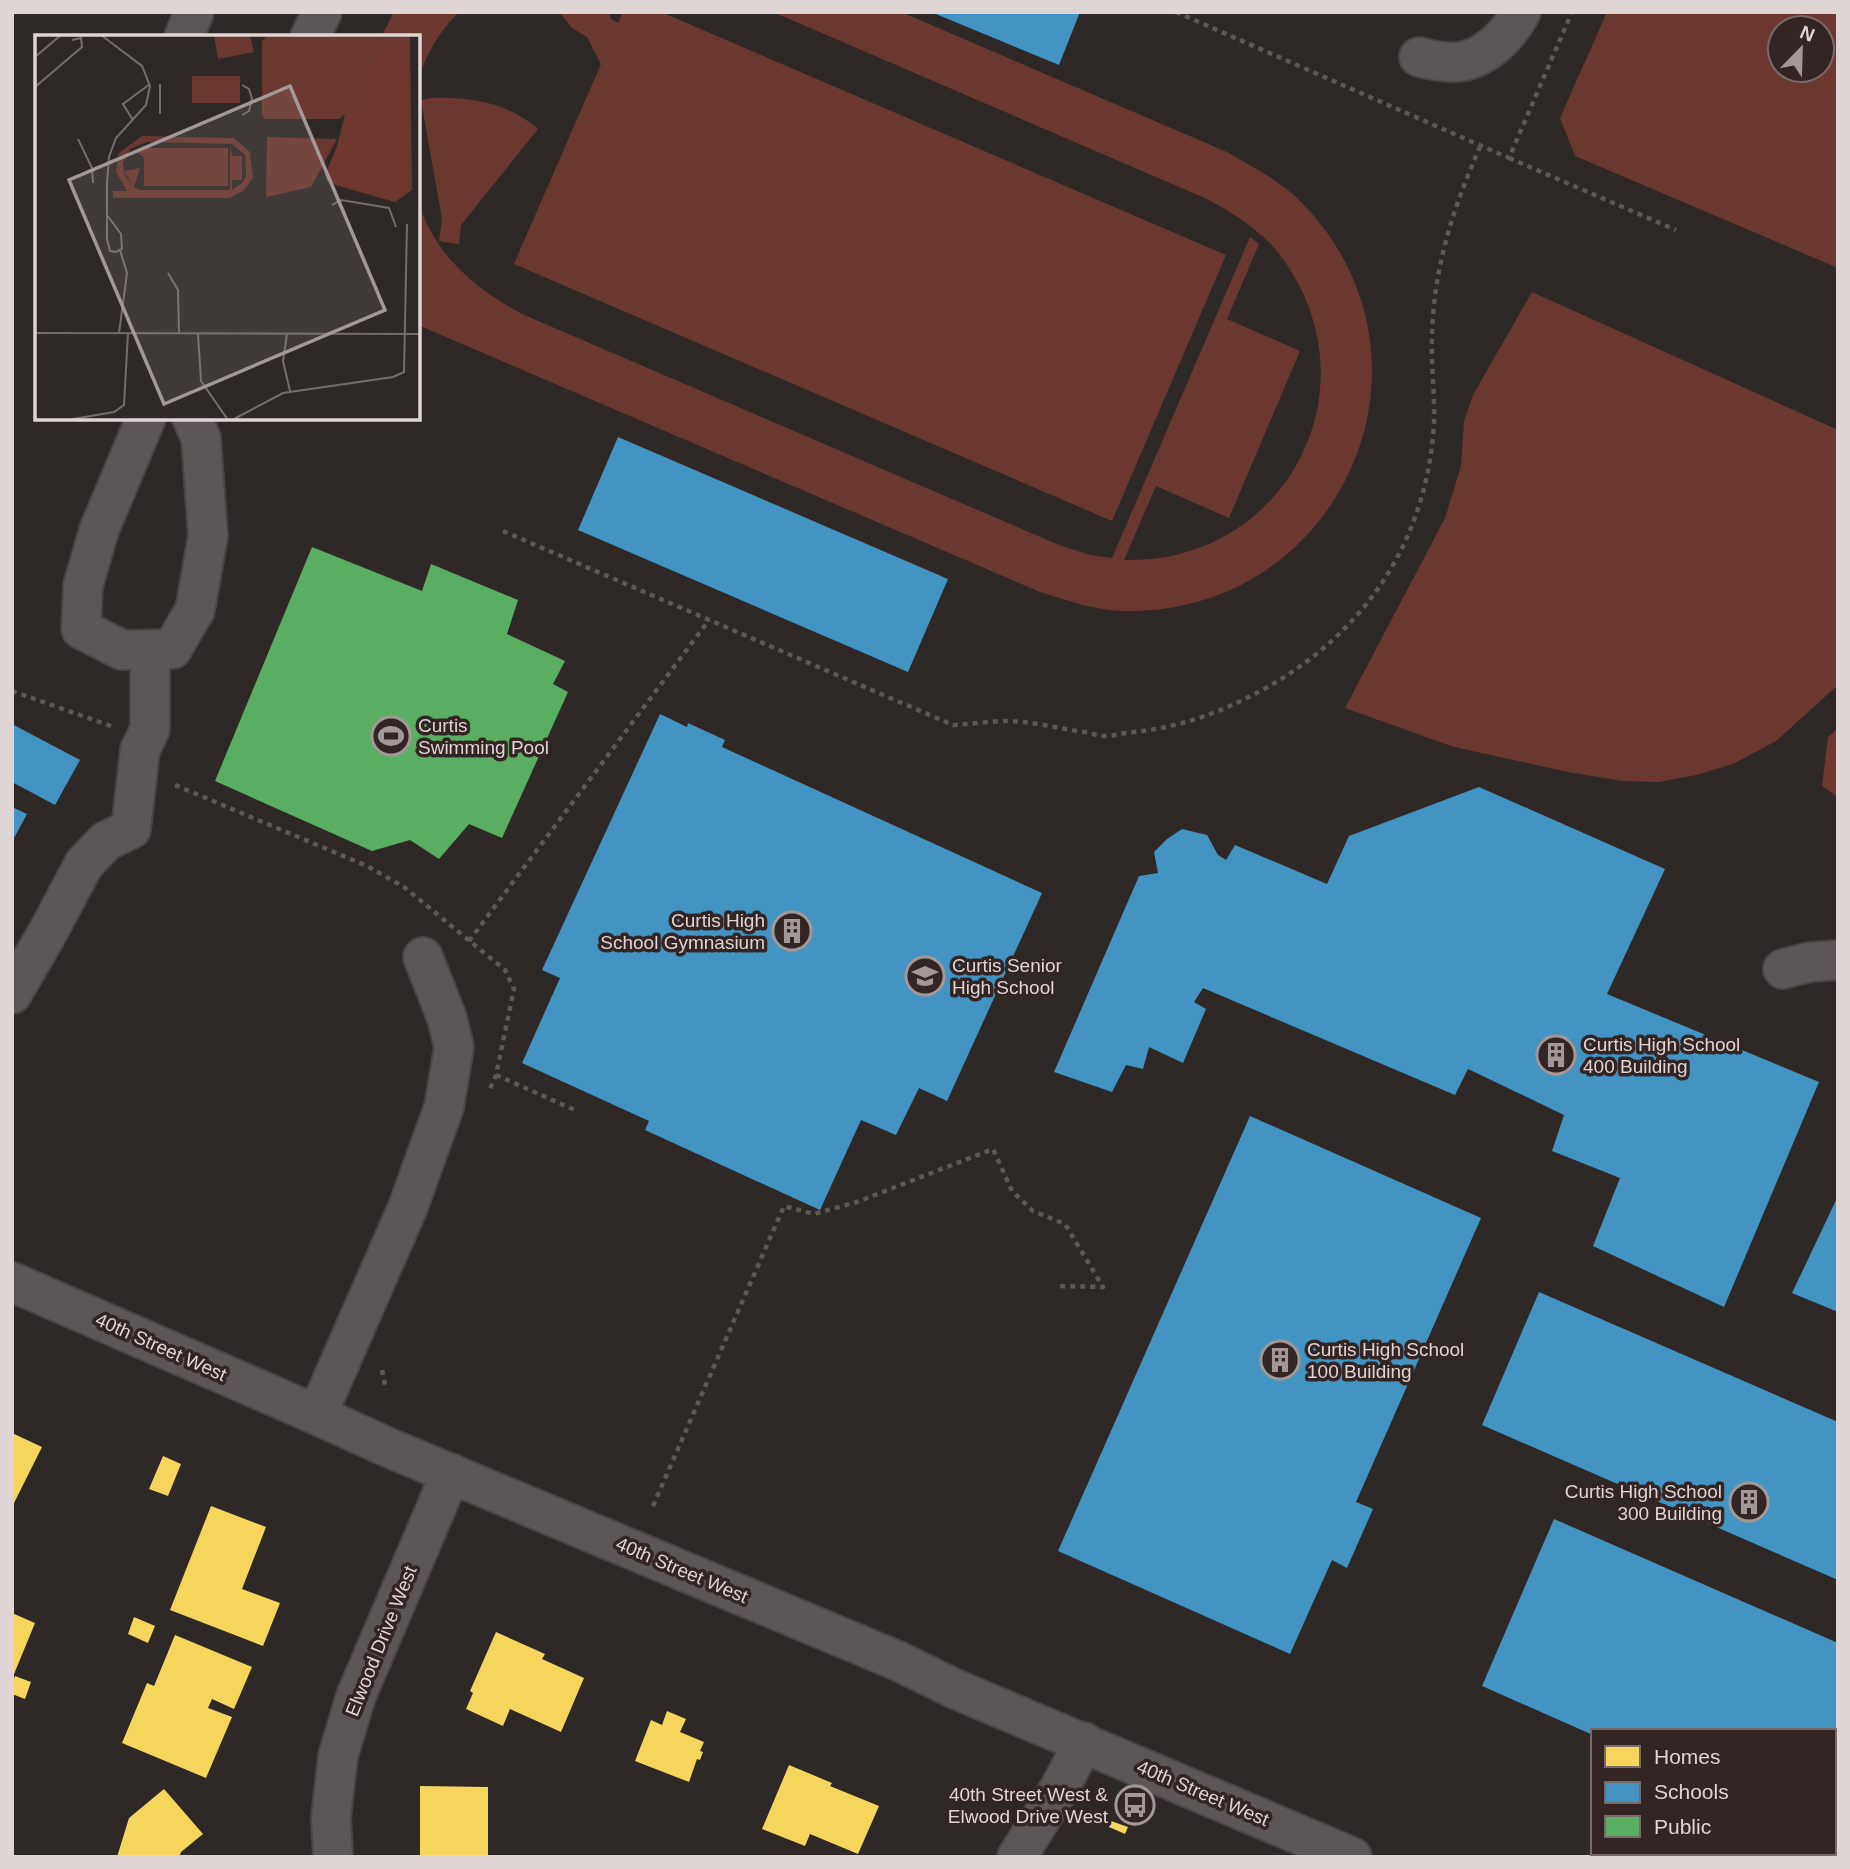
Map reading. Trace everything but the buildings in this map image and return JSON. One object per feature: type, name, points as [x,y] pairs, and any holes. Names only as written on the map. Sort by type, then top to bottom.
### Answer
[{"type":"street","points":[[185,35],[194,12]]},
{"type":"street","points":[[311,35],[321,12]]},
{"type":"street","points":[[1419,57],[1459,62],[1476,57],[1498,42],[1521,12]]},
{"type":"street","points":[[145,420],[99,530],[83,586],[82,629],[122,650],[172,649],[195,610],[208,536],[201,438],[193,420]]},
{"type":"street","points":[[12,994],[84,864],[106,841],[131,829],[140,750],[150,729],[150,650]]},
{"type":"street","points":[[317,1415],[408,1207],[444,1107],[454,1047],[447,1018],[423,957]]},
{"type":"street","points":[[1783,969],[1810,961],[1838,960]]},
{"type":"street","name":"40th Street West","points":[[12,1282],[387,1447],[898,1661],[955,1689],[1352,1857]]},
{"type":"street","name":"Elwood Drive West","points":[[332,1857],[331,1817],[338,1756],[356,1696],[451,1473]]},
{"type":"street","points":[[1017,1857],[1084,1742]]},
{"type":"path","points":[[503,531],[953,725],[1019,721],[1105,736],[1151,730],[1239,703],[1304,664],[1334,640],[1360,612],[1385,579],[1420,506],[1430,464],[1434,421],[1432,338],[1440,260],[1450,221],[1481,145]]},
{"type":"path","points":[[1509,158],[1676,230]]},
{"type":"path","points":[[469,941],[709,620]]},
{"type":"path","points":[[12,691],[114,727]]},
{"type":"path","points":[[168,777],[176,785],[193,793],[367,866],[404,887],[505,970],[514,989],[496,1075],[486,1098]]},
{"type":"path","points":[[496,1075],[577,1111]]},
{"type":"path","points":[[653,1506],[784,1206],[814,1214],[857,1202],[993,1149],[1012,1191],[1033,1211],[1065,1224],[1103,1287],[1057,1286]]},
{"type":"path","points":[[380,1364],[386,1390]]},
{"type":"shaded area","points":[[394,12],[459,12],[434,43],[420,74],[420,35],[382,35]]},
{"type":"shaded area","points":[[559,12],[609,12],[611,19],[618,23],[623,12],[661,12],[1226,255],[1112,521],[514,264],[601,64],[587,37],[572,28]]},
{"type":"shaded area","points":[[773,12],[901,12],[1227,152],[1273,179],[1298,199],[1345,261],[1368,329],[1370,399],[1352,465],[1317,524],[1265,571],[1200,601],[1122,611],[1091,607],[1040,592],[420,326],[420,207],[435,239],[459,268],[488,293],[522,314],[1059,545],[1090,555],[1112,558],[1250,237],[1259,244],[1227,319],[1300,351],[1229,518],[1156,486],[1124,560],[1180,554],[1229,534],[1269,502],[1298,462],[1316,415],[1321,364],[1311,313],[1285,262],[1260,234],[1207,199]]},
{"type":"shaded area","points":[[1607,12],[1838,12],[1838,268],[1575,156],[1560,118]]},
{"type":"shaded area","points":[[460,98],[488,103],[514,113],[538,129],[461,225],[459,244],[439,241],[442,219],[421,100]]},
{"type":"shaded area","points":[[1532,292],[1838,430],[1838,685],[1776,741],[1733,764],[1659,782],[1622,781],[1454,747],[1345,708],[1445,518],[1461,466],[1464,421],[1473,395]]},
{"type":"shaded area","points":[[1838,728],[1838,797],[1822,786],[1828,737]]},
{"type":"place","name":"Curtis Swimming Pool","points":[[391,736]]},
{"type":"place","name":"Curtis High School Gymnasium","points":[[792,931]]},
{"type":"place","name":"Curtis Senior High School","points":[[925,976]]},
{"type":"place","name":"Curtis High School 400 Building","points":[[1556,1055]]},
{"type":"place","name":"Curtis High School 100 Building","points":[[1280,1360]]},
{"type":"place","name":"Curtis High School 300 Building","points":[[1749,1502]]},
{"type":"place","name":"40th Street West & Elwood Drive West","points":[[1135,1805]]}]
